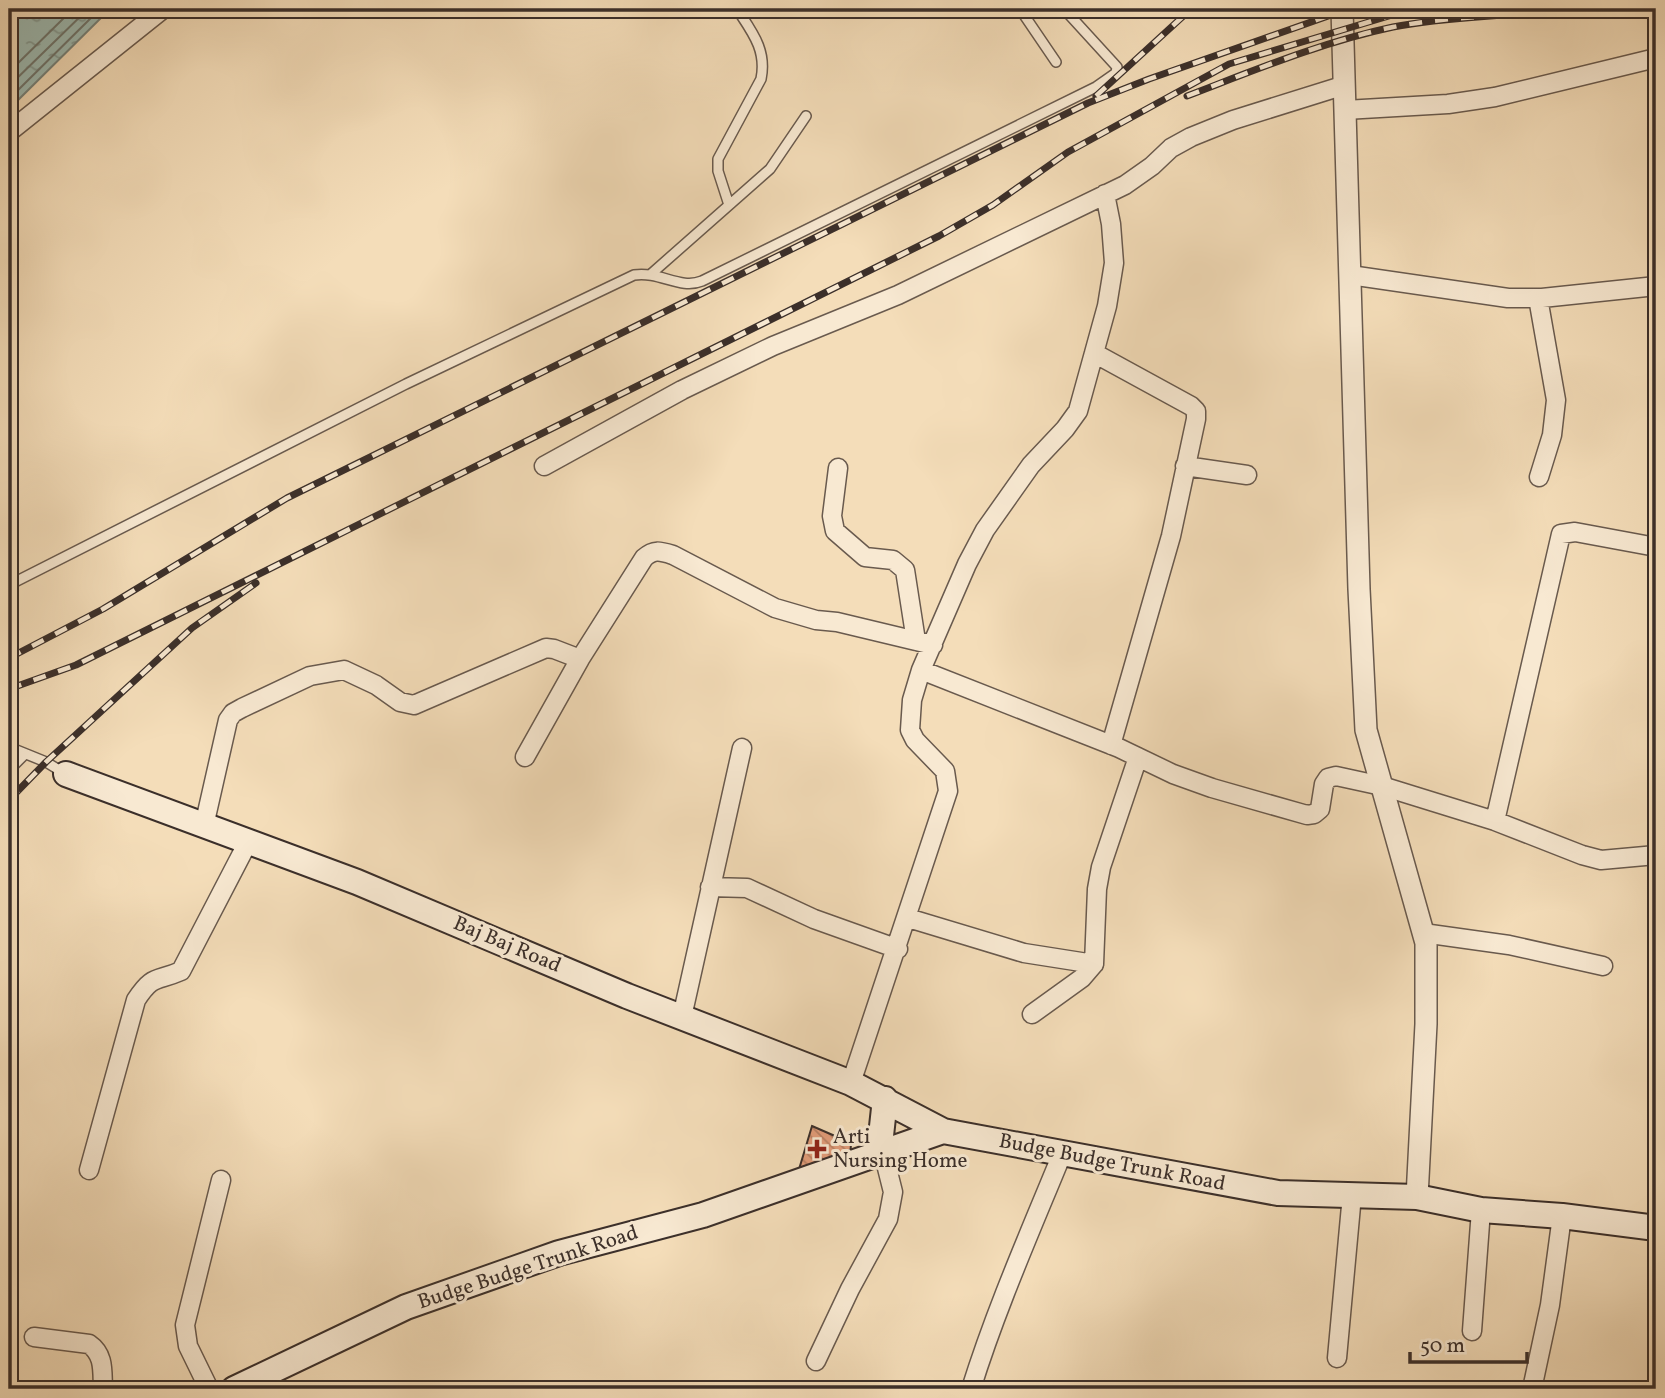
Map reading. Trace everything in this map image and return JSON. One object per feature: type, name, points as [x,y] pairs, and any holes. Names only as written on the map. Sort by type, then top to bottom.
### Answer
[{"type":"main road","name":"Baj Baj Road","points":[[66,774],[357,881],[682,1017],[852,1083],[943,1131]]},
{"type":"main road","points":[[881,1153],[885,1099]]},
{"type":"main road","name":"Budge Budge Trunk Road","points":[[234,1389],[405,1307],[559,1253],[703,1215],[943,1131],[1278,1194],[1417,1197],[1481,1210],[1562,1216],[1656,1228]]},
{"type":"street","points":[[9,132],[163,9]]},
{"type":"street","points":[[1342,9],[1358,575],[1366,730],[1426,943],[1426,1024],[1417,1197]]},
{"type":"street","points":[[1345,110],[1448,104],[1495,97],[1656,58]]},
{"type":"street","points":[[544,466],[682,390],[761,351],[898,295],[1125,185],[1152,166],[1171,148],[1191,137],[1233,120],[1345,85]]},
{"type":"street","points":[[852,1083],[948,792],[944,771],[915,740],[910,730],[912,700],[921,670],[925,643],[985,530],[1031,465],[1078,411],[1107,306],[1114,263],[1105,194]]},
{"type":"street","points":[[1350,275],[1482,296],[1538,298],[1656,286]]},
{"type":"street","points":[[1538,298],[1556,400],[1552,435],[1539,477]]},
{"type":"street","points":[[1094,353],[1196,411],[1171,536],[1111,744]]},
{"type":"street","points":[[1185,466],[1247,475]]},
{"type":"street","points":[[838,468],[832,516],[835,531],[865,557],[893,559],[905,570],[925,643]]},
{"type":"street","points":[[1495,821],[1561,534],[1575,532],[1656,547]]},
{"type":"street","points":[[525,757],[580,659],[644,558],[652,552],[673,555],[775,607],[816,620],[837,622],[925,643]]},
{"type":"street","points":[[204,825],[228,720],[242,708],[310,676],[335,670],[352,672],[400,702],[414,705],[546,648],[580,659]]},
{"type":"street","points":[[921,670],[1111,744],[1173,774],[1307,815],[1320,809],[1324,784],[1328,778],[1336,776],[1382,786],[1495,821],[1601,860],[1656,855]]},
{"type":"street","points":[[682,1017],[742,748]]},
{"type":"street","points":[[1032,1014],[1082,978],[1094,964],[1097,889],[1101,867],[1138,757]]},
{"type":"street","points":[[89,1170],[136,1000],[147,983],[181,971],[248,842]]},
{"type":"street","points":[[710,887],[747,888],[814,919],[898,949]]},
{"type":"street","points":[[908,918],[1024,953],[1094,964]]},
{"type":"street","points":[[1423,933],[1509,945],[1603,966]]},
{"type":"street","points":[[816,1361],[850,1289],[888,1219],[893,1192],[881,1153]]},
{"type":"street","points":[[971,1389],[985,1343],[1062,1154]]},
{"type":"street","points":[[209,1389],[188,1346],[186,1325],[221,1180]]},
{"type":"street","points":[[1337,1358],[1352,1195]]},
{"type":"street","points":[[1472,1331],[1481,1210]]},
{"type":"street","points":[[1532,1389],[1550,1305],[1562,1216]]},
{"type":"street","points":[[34,1337],[89,1344],[97,1349],[101,1356],[103,1389]]},
{"type":"lane","points":[[729,205],[718,171],[718,159],[761,79],[763,67],[763,53],[737,9]]},
{"type":"lane","points":[[1020,9],[1056,62]]},
{"type":"lane","points":[[9,585],[406,384],[634,275],[651,274],[686,284],[702,281],[1103,82],[1116,73],[1117,67],[1064,9]]},
{"type":"lane","points":[[651,274],[769,169],[806,116]]},
{"type":"lane","points":[[9,747],[66,774]]},
{"type":"lane","points":[[9,770],[25,754]]},
{"type":"water","points":[[9,9],[110,9],[9,109]]},
{"type":"building","points":[[812,1126],[851,1143],[850,1161],[797,1176]]},
{"type":"railway","points":[[1096,96],[1191,9]]},
{"type":"railway","points":[[9,658],[103,609],[287,498],[1088,103],[1348,9]]},
{"type":"railway","points":[[9,689],[76,665],[939,236],[993,205],[1068,152],[1229,64],[1412,9]]},
{"type":"railway","points":[[1187,96],[1263,67],[1367,33],[1435,21],[1563,9]]},
{"type":"railway","points":[[9,800],[46,762],[192,628],[256,583]]},
{"type":"place","name":"Arti Nursing Home","points":[[817,1149]]}]
